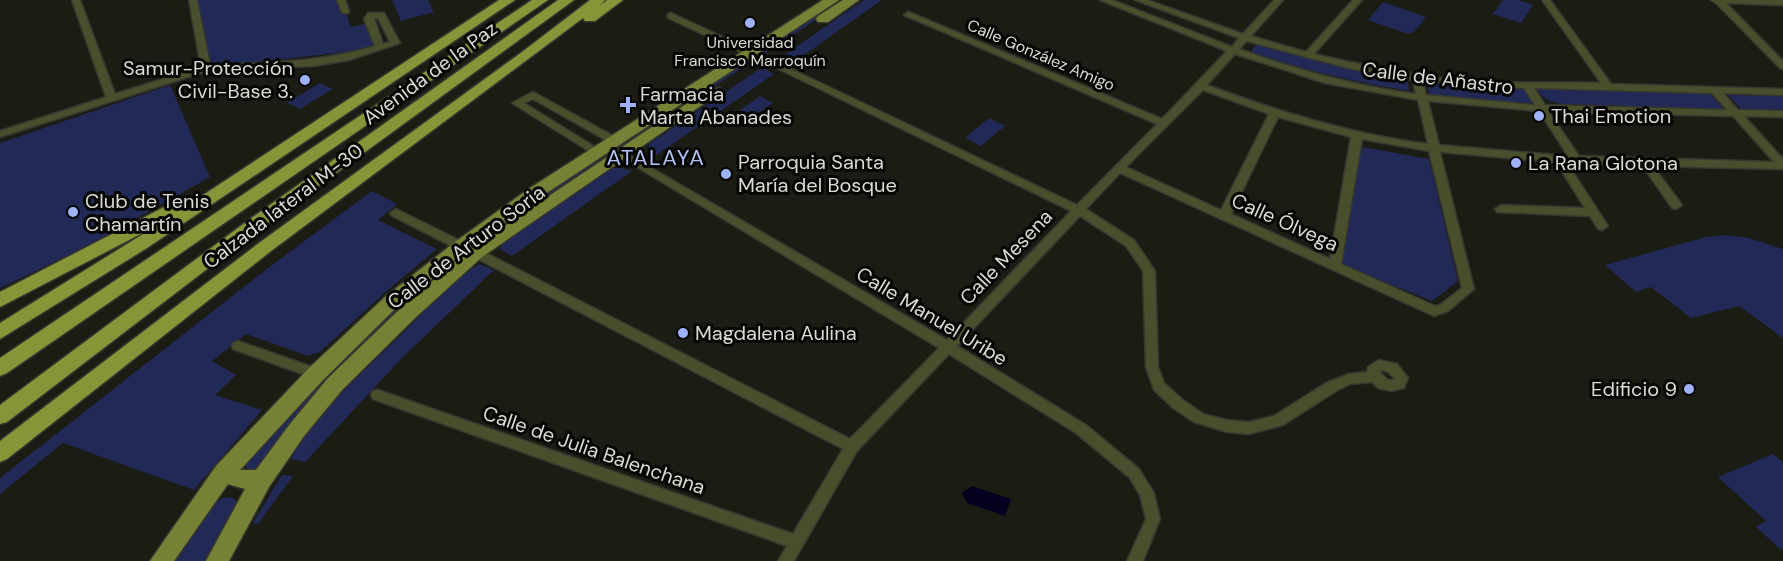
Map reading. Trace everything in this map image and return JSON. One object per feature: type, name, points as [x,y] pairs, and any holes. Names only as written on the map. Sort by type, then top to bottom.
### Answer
[{"type":"highway","points":[[0,332],[141,244],[508,0]]},
{"type":"highway","name":"Avenida de la Paz","points":[[0,368],[541,0]]},
{"type":"highway","name":"Avenida de la Paz","points":[[0,416],[256,223],[567,0]]},
{"type":"highway","name":"Calzada lateral M-30","points":[[0,453],[265,247],[527,55],[598,0]]},
{"type":"highway","points":[[527,55],[548,47],[616,0]]},
{"type":"highway","points":[[0,296],[116,241],[273,149],[316,128]]},
{"type":"highway","points":[[0,300],[28,284]]},
{"type":"main road","name":"Calle de Arturo Soria","points":[[757,56],[832,0]]},
{"type":"main road","name":"Calle de Arturo Soria","points":[[161,561],[225,473],[316,374],[391,302],[617,147],[757,56],[852,0]]},
{"type":"main road","name":"Calle de Arturo Soria","points":[[218,561],[261,480],[297,430],[335,384],[468,250],[598,152],[617,147]]},
{"type":"main road","points":[[225,473],[239,479],[261,480]]},
{"type":"street","points":[[76,0],[111,97]]},
{"type":"street","points":[[193,0],[206,68]]},
{"type":"street","points":[[341,0],[345,11]]},
{"type":"street","name":"Calle de Añastro","points":[[1104,0],[1291,70],[1361,88],[1482,105],[1783,114]]},
{"type":"street","name":"Calle de Añastro","points":[[1139,0],[1226,33],[1245,35],[1308,55],[1417,77],[1527,85],[1783,92]]},
{"type":"street","name":"Calle Mesena","points":[[786,561],[852,447],[1119,168],[1201,86],[1279,0]]},
{"type":"street","points":[[1308,55],[1358,0]]},
{"type":"street","points":[[1546,0],[1609,87]]},
{"type":"street","points":[[1712,0],[1783,2]]},
{"type":"street","points":[[1719,1],[1783,66]]},
{"type":"street","points":[[0,134],[206,68],[314,63],[346,58],[395,44],[381,15],[376,13],[369,19],[380,48]]},
{"type":"street","name":"Calle González Amigo","points":[[908,15],[1163,123]]},
{"type":"street","points":[[671,16],[757,56],[880,121],[1079,210],[1130,243],[1149,271],[1152,367],[1160,386],[1178,404],[1199,418],[1227,426],[1249,428],[1278,421],[1331,387],[1349,379],[1375,377]]},
{"type":"street","points":[[1417,77],[1435,148]]},
{"type":"street","points":[[1527,85],[1575,159]]},
{"type":"street","points":[[1201,86],[1275,113],[1357,135],[1435,148],[1498,155],[1575,159],[1783,166]]},
{"type":"street","points":[[1715,90],[1783,166]]},
{"type":"street","name":"Calle Manuel Uribe","points":[[598,152],[517,103],[533,94],[1081,429],[1134,473],[1148,493],[1153,519],[1135,561]]},
{"type":"street","points":[[1224,216],[1275,113]]},
{"type":"street","points":[[1335,266],[1357,135]]},
{"type":"street","name":"Calle Ólvega","points":[[1119,168],[1434,311],[1444,308],[1468,289],[1435,148]]},
{"type":"street","points":[[1559,158],[1602,226]]},
{"type":"street","points":[[1644,160],[1676,205]]},
{"type":"street","points":[[1501,209],[1593,212]]},
{"type":"street","points":[[396,213],[852,447]]},
{"type":"street","points":[[238,346],[316,374]]},
{"type":"street","name":"Calle de Julia Balenchana","points":[[378,395],[796,542]]},
{"type":"shaded area","points":[[193,0],[341,0],[351,27],[371,23],[380,48],[206,68]]},
{"type":"shaded area","points":[[392,0],[428,0],[434,12],[401,21]]},
{"type":"shaded area","points":[[838,0],[846,0],[639,136],[634,133]]},
{"type":"shaded area","points":[[864,0],[882,0],[791,64],[780,58]]},
{"type":"shaded area","points":[[1503,0],[1518,0],[1533,5],[1521,23],[1493,14]]},
{"type":"shaded area","points":[[1383,2],[1426,17],[1414,32],[1408,34],[1368,20]]},
{"type":"shaded area","points":[[1257,43],[1306,58],[1408,79],[1409,91],[1329,75],[1251,52]]},
{"type":"shaded area","points":[[765,69],[774,74],[658,154],[653,156],[648,152],[649,144],[758,70]]},
{"type":"shaded area","points":[[1427,82],[1524,89],[1533,103],[1466,100],[1429,95]]},
{"type":"shaded area","points":[[320,83],[333,89],[300,109],[287,103]]},
{"type":"shaded area","name":"Club de Tenis Chamartín","points":[[170,85],[210,177],[84,248],[0,288],[0,143]]},
{"type":"shaded area","points":[[1536,88],[1709,93],[1724,109],[1564,104],[1548,100]]},
{"type":"shaded area","points":[[1728,95],[1783,96],[1783,111],[1742,110]]},
{"type":"shaded area","points":[[760,96],[773,103],[744,124],[731,117]]},
{"type":"shaded area","points":[[989,118],[1005,126],[981,146],[965,138]]},
{"type":"shaded area","points":[[1362,147],[1429,159],[1458,281],[1432,301],[1340,264]]},
{"type":"shaded area","points":[[596,158],[601,161],[525,211],[464,257],[255,472],[247,471],[247,462],[332,370],[423,284],[486,234]]},
{"type":"shaded area","points":[[613,168],[632,171],[512,256],[500,249],[502,244]]},
{"type":"shaded area","points":[[372,191],[397,204],[378,220],[437,249],[320,352],[308,356],[246,334],[212,361],[236,375],[215,395],[262,410],[194,490],[63,443],[0,494],[0,478],[263,272]]},
{"type":"shaded area","points":[[1726,235],[1749,238],[1783,249],[1783,338],[1739,306],[1691,318],[1651,287],[1636,292],[1605,265],[1706,237]]},
{"type":"shaded area","points":[[479,264],[494,270],[403,357],[305,462],[291,459],[314,424],[343,392],[449,287]]},
{"type":"shaded area","points":[[1773,454],[1783,463],[1783,549],[1780,549],[1756,527],[1766,521],[1718,477]]},
{"type":"shaded area","points":[[282,475],[293,476],[258,524],[253,523]]},
{"type":"shaded area","points":[[972,486],[1011,499],[1005,516],[967,503],[962,493]]},
{"type":"shaded area","points":[[232,497],[237,502],[236,507],[208,561],[172,561],[215,503],[223,498]]},
{"type":"place","name":"Universidad Francisco Marroquín","points":[[750,23]]},
{"type":"place","name":"Samur-Protección Civil-Base 3.","points":[[305,80]]},
{"type":"place","name":"Farmacia Marta Abanades","points":[[628,105]]},
{"type":"place","name":"Thai Emotion","points":[[1539,116]]},
{"type":"place","name":"La Rana Glotona","points":[[1516,163]]},
{"type":"place","name":"Parroquia Santa María del Bosque","points":[[726,174]]},
{"type":"place","name":"Club de Tenis Chamartín","points":[[73,212]]},
{"type":"place","name":"Magdalena Aulina","points":[[683,333]]},
{"type":"place","name":"Edificio 9","points":[[1689,389]]},
{"type":"district","name":"ATALAYA","points":[[656,157]]}]
